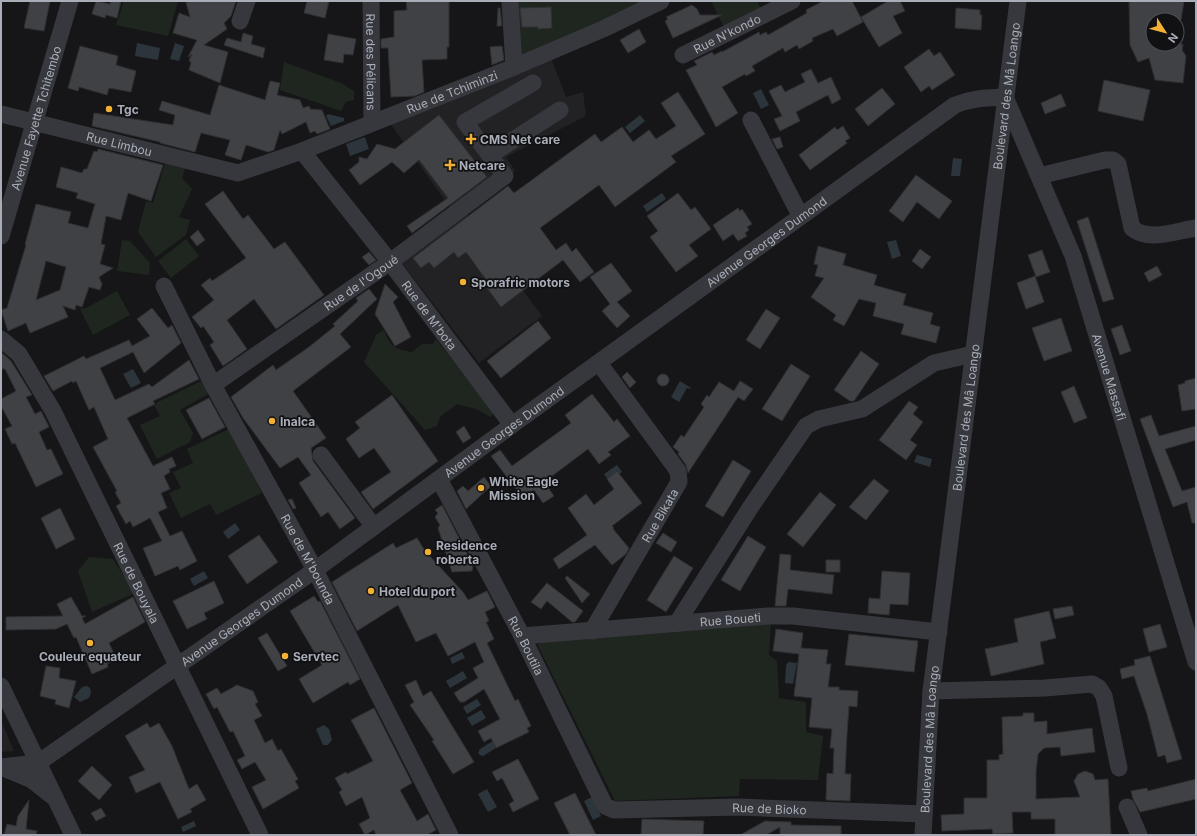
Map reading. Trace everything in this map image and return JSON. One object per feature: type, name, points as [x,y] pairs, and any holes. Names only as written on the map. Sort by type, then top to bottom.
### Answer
[{"type":"street","name":"Avenue Fayette Tchitembo","points":[[1,236],[70,1]]},
{"type":"street","points":[[240,22],[247,1]]},
{"type":"street","name":"Rue des Pélicans","points":[[371,1],[372,123]]},
{"type":"street","points":[[510,1],[514,67]]},
{"type":"street","name":"Rue de Tchiminzi","points":[[238,173],[302,151],[514,67],[603,29],[661,1]]},
{"type":"street","name":"Rue N'kondo","points":[[684,55],[792,1]]},
{"type":"street","name":"Boulevard des Mâ Loango","points":[[923,835],[931,691],[1018,1]]},
{"type":"street","points":[[533,83],[465,122],[490,155],[560,110]]},
{"type":"street","name":"Avenue Massafi","points":[[1005,98],[1073,256],[1088,298],[1196,662]]},
{"type":"street","name":"Avenue Georges Dumond","points":[[1,767],[38,763],[178,667],[315,570],[512,425],[954,105],[968,100],[1005,98]]},
{"type":"street","name":"Rue Limbou","points":[[1,114],[238,173]]},
{"type":"street","points":[[751,120],[800,216]]},
{"type":"street","name":"Rue de M'bota","points":[[302,151],[390,262],[512,425]]},
{"type":"street","name":"Rue de l'Ogoué","points":[[213,385],[390,262],[505,176],[490,155]]},
{"type":"street","points":[[1039,176],[1105,160],[1113,160],[1118,164],[1132,228],[1138,234],[1147,236],[1196,228]]},
{"type":"street","name":"Rue de M'bounda","points":[[164,286],[213,385],[315,570],[450,835]]},
{"type":"street","name":"Rue de Bouyala","points":[[1,339],[19,354],[53,411],[260,835]]},
{"type":"street","points":[[677,623],[750,508],[806,426],[819,419],[862,409],[934,363],[973,354]]},
{"type":"street","name":"Rue Bikata","points":[[592,631],[678,482],[678,471],[599,363]]},
{"type":"street","points":[[321,455],[374,527]]},
{"type":"street","name":"Rue Boutila","points":[[439,479],[522,636],[605,806],[614,810]]},
{"type":"street","name":"Rue Boueti","points":[[522,636],[768,616],[793,616],[939,632]]},
{"type":"street","points":[[931,691],[1045,688],[1092,684],[1099,688],[1104,696],[1119,768]]},
{"type":"street","points":[[1,686],[73,835]]},
{"type":"street","name":"Avenue Georges Dumond","points":[[1,767],[32,780],[54,798]]},
{"type":"street","name":"Rue de Bioko","points":[[614,810],[738,806],[924,814]]},
{"type":"street","points":[[1127,807],[1139,835]]},
{"type":"shaded area","points":[[124,1],[178,1],[168,36],[116,25]]},
{"type":"shaded area","points":[[515,1],[653,1],[517,58]]},
{"type":"shaded area","points":[[711,1],[757,1],[761,8],[724,27]]},
{"type":"shaded area","points":[[137,43],[160,48],[158,60],[135,56]]},
{"type":"shaded area","points":[[175,43],[184,46],[179,61],[170,59]]},
{"type":"shaded area","name":"CMS Net care","points":[[551,58],[566,97],[583,92],[586,116],[506,157],[515,171],[456,216],[387,119]]},
{"type":"shaded area","points":[[284,62],[341,83],[354,91],[354,100],[346,102],[341,111],[280,90]]},
{"type":"shaded area","points":[[761,89],[769,105],[761,109],[753,93]]},
{"type":"shaded area","points":[[328,114],[344,118],[344,121],[331,126],[326,116]]},
{"type":"shaded area","points":[[640,115],[645,121],[630,133],[625,127]]},
{"type":"shaded area","points":[[365,137],[369,149],[350,156],[346,144]]},
{"type":"shaded area","points":[[953,158],[962,159],[960,176],[951,176]]},
{"type":"shaded area","points":[[166,160],[186,165],[182,178],[192,189],[179,217],[190,220],[186,235],[156,257],[138,232],[146,201],[153,203]]},
{"type":"shaded area","points":[[662,193],[666,199],[647,212],[643,206]]},
{"type":"shaded area","name":"Sporafric motors","points":[[466,213],[542,316],[479,363],[401,262]]},
{"type":"shaded area","points":[[186,239],[199,256],[171,278],[158,261]]},
{"type":"shaded area","points":[[122,240],[130,241],[150,263],[149,275],[117,271]]},
{"type":"shaded area","points":[[896,240],[901,256],[892,259],[887,242]]},
{"type":"shaded area","points":[[117,291],[130,315],[93,335],[79,307],[81,309],[86,308]]},
{"type":"shaded area","points":[[384,330],[388,340],[394,346],[401,350],[412,352],[422,344],[433,344],[436,339],[494,413],[491,417],[476,409],[457,404],[440,417],[437,426],[425,430],[364,362],[376,335]]},
{"type":"shaded area","points":[[133,369],[141,383],[131,388],[123,374]]},
{"type":"shaded area","points":[[205,379],[210,393],[180,410],[193,433],[190,442],[157,459],[140,425],[160,416],[154,405],[157,405],[156,403]]},
{"type":"shaded area","points":[[680,381],[691,388],[687,388],[679,402],[671,397]]},
{"type":"shaded area","points":[[231,428],[262,493],[216,515],[210,504],[181,518],[169,493],[181,488],[173,472],[193,463],[187,449]]},
{"type":"shaded area","points":[[917,455],[932,459],[930,467],[914,462]]},
{"type":"shaded area","points":[[617,465],[622,472],[609,481],[604,474]]},
{"type":"shaded area","points":[[235,523],[240,530],[228,539],[223,532]]},
{"type":"shaded area","points":[[89,557],[113,559],[135,593],[92,612],[78,571]]},
{"type":"shaded area","points":[[204,571],[208,578],[194,586],[190,579]]},
{"type":"shaded area","points":[[771,622],[769,655],[777,661],[779,698],[806,702],[806,732],[823,736],[818,780],[740,779],[739,796],[615,801],[537,644],[599,630]]},
{"type":"shaded area","points":[[462,652],[465,658],[452,664],[450,658]]},
{"type":"shaded area","points":[[788,662],[797,663],[793,684],[785,683],[786,666]]},
{"type":"shaded area","points":[[463,671],[467,678],[450,688],[446,681]]},
{"type":"shaded area","points":[[87,686],[90,688],[91,692],[89,698],[80,702],[74,697],[82,687]]},
{"type":"shaded area","points":[[477,699],[481,705],[467,714],[463,707]]},
{"type":"shaded area","points":[[481,710],[486,718],[472,726],[467,718]]},
{"type":"shaded area","points":[[1,720],[14,751],[1,752]]},
{"type":"shaded area","points":[[324,725],[329,729],[332,740],[328,745],[323,745],[316,729]]},
{"type":"shaded area","points":[[493,741],[496,748],[483,756],[478,753],[480,749]]},
{"type":"shaded area","points":[[487,789],[497,807],[488,812],[478,794]]},
{"type":"shaded area","points":[[592,797],[601,816],[593,820],[584,801]]},
{"type":"shaded area","points":[[194,821],[196,826],[183,832],[181,827]]},
{"type":"building","points":[[30,1],[50,1],[44,31],[24,28]]},
{"type":"building","points":[[96,1],[110,4],[111,1],[121,1],[117,18],[106,15],[105,18],[92,14]]},
{"type":"building","points":[[236,1],[231,16],[224,23],[227,29],[204,45],[228,52],[220,83],[189,70],[191,63],[189,60],[192,54],[188,57],[197,40],[173,33],[179,13],[190,17],[186,2]]},
{"type":"building","points":[[307,1],[329,1],[325,18],[304,13]]},
{"type":"building","points":[[406,1],[449,1],[449,47],[447,47],[447,59],[422,60],[424,92],[415,96],[391,97],[388,48],[381,48],[381,39],[394,37],[394,11],[407,10]]},
{"type":"building","points":[[823,1],[852,1],[863,22],[837,36],[833,29],[812,38],[813,41],[799,49],[797,45],[785,52],[783,48],[752,66],[755,71],[746,76],[745,74],[722,87],[738,113],[716,127],[686,70],[697,65],[694,61],[712,52],[714,55],[722,52],[759,32],[760,35],[766,32],[768,35],[807,13],[806,10]]},
{"type":"building","points":[[888,1],[900,1],[905,11],[893,16],[902,33],[879,47],[861,17]]},
{"type":"building","points":[[1129,1],[1184,1],[1182,12],[1145,12],[1145,52],[1183,52],[1186,56],[1183,83],[1155,80],[1149,58],[1138,62],[1130,45]]},
{"type":"building","points":[[692,5],[697,9],[700,15],[722,15],[673,38],[665,21],[668,19],[666,17]]},
{"type":"building","points":[[551,7],[552,28],[538,29],[538,27],[522,27],[520,8]]},
{"type":"building","points":[[498,8],[500,8],[502,26],[497,26]]},
{"type":"building","points":[[956,8],[980,10],[980,15],[982,15],[981,30],[955,28]]},
{"type":"building","points":[[639,29],[646,42],[628,53],[620,40]]},
{"type":"building","points":[[243,33],[253,36],[251,44],[265,48],[263,58],[224,45],[227,38],[241,42]]},
{"type":"building","points":[[328,34],[356,39],[353,55],[344,54],[343,63],[324,60]]},
{"type":"building","points":[[80,46],[118,56],[116,65],[136,71],[131,92],[109,88],[107,95],[79,87],[78,91],[68,88]]},
{"type":"building","points":[[502,46],[504,60],[492,65],[490,47]]},
{"type":"building","points":[[929,49],[934,56],[940,52],[955,75],[932,90],[929,86],[921,92],[904,67]]},
{"type":"building","points":[[811,69],[818,83],[831,77],[841,99],[832,104],[828,95],[796,112],[800,121],[780,131],[774,119],[782,116],[769,91],[781,85],[785,92],[805,82],[801,74]]},
{"type":"building","points":[[1104,80],[1150,90],[1143,121],[1098,111]]},
{"type":"building","points":[[270,81],[280,83],[277,95],[300,100],[303,108],[309,106],[310,109],[322,110],[330,129],[317,134],[315,131],[310,133],[306,122],[282,134],[280,130],[274,150],[268,152],[246,145],[241,160],[225,155],[230,140],[201,133],[195,152],[92,126],[94,113],[173,125],[175,115],[159,110],[162,101],[210,115],[219,85],[265,100]]},
{"type":"building","points":[[882,88],[895,104],[868,126],[855,109]]},
{"type":"building","points":[[678,92],[705,134],[671,156],[676,162],[615,207],[599,185],[540,228],[556,250],[566,243],[572,252],[576,248],[594,272],[580,282],[563,260],[501,307],[487,288],[490,285],[466,252],[458,258],[454,252],[434,268],[429,262],[421,268],[413,258],[508,186],[514,193],[595,134],[601,142],[622,127],[633,142],[649,130],[656,139],[676,126],[661,103]]},
{"type":"building","points":[[1061,94],[1066,106],[1045,114],[1041,103]]},
{"type":"building","name":"Netcare","points":[[439,115],[487,177],[412,233],[407,226],[448,198],[419,160],[404,173],[392,162],[360,185],[349,170],[359,162],[359,157],[367,159],[377,144],[395,149]]},
{"type":"building","points":[[843,126],[850,138],[845,141],[847,143],[810,170],[799,155],[835,127],[837,130]]},
{"type":"building","points":[[780,137],[783,147],[777,149],[772,139]]},
{"type":"building","points":[[98,149],[163,165],[151,201],[128,193],[121,220],[106,216],[101,244],[105,245],[100,264],[113,268],[99,277],[102,284],[100,290],[89,287],[82,307],[76,305],[75,310],[63,306],[68,317],[30,333],[26,323],[8,331],[1,310],[7,308],[26,245],[25,244],[36,204],[71,212],[68,223],[88,228],[95,204],[76,198],[78,193],[56,187],[61,167],[82,173],[84,169],[87,169],[94,151],[97,152]],"holes":[[[46,261],[66,267],[60,290],[36,300]]]},
{"type":"building","points":[[916,175],[952,201],[939,219],[917,202],[903,222],[889,211]]},
{"type":"building","points":[[223,191],[243,219],[248,215],[274,249],[285,242],[324,295],[276,329],[254,299],[227,320],[247,349],[223,366],[210,345],[214,342],[203,326],[201,328],[192,317],[214,300],[201,285],[210,278],[212,281],[246,258],[205,204]]},
{"type":"building","points":[[678,193],[691,210],[695,207],[711,229],[689,245],[698,256],[676,272],[650,237],[658,231],[647,216]]},
{"type":"building","points":[[738,208],[740,211],[742,209],[752,224],[747,227],[749,230],[745,233],[747,236],[738,241],[733,234],[723,241],[713,225]]},
{"type":"building","points":[[1088,217],[1114,299],[1103,302],[1077,221]]},
{"type":"building","points":[[198,230],[205,240],[197,246],[190,237]]},
{"type":"building","points":[[818,246],[846,254],[843,265],[877,275],[874,285],[906,294],[903,305],[933,313],[930,324],[940,327],[936,343],[901,334],[904,324],[873,316],[876,303],[859,299],[844,326],[833,320],[836,315],[811,297],[824,278],[815,276],[818,265],[814,264]]},
{"type":"building","points":[[920,249],[931,257],[922,269],[912,261]]},
{"type":"building","points":[[1042,250],[1050,272],[1036,277],[1028,255]]},
{"type":"building","points":[[369,252],[376,260],[369,265],[362,257]]},
{"type":"building","points":[[611,263],[632,291],[617,302],[630,316],[617,328],[602,311],[610,304],[590,277]]},
{"type":"building","points":[[1157,266],[1162,275],[1149,282],[1144,273]]},
{"type":"building","points":[[1035,276],[1044,302],[1026,309],[1017,283]]},
{"type":"building","points":[[385,284],[398,297],[393,302],[411,337],[395,346],[375,314]]},
{"type":"building","points":[[369,289],[377,299],[340,334],[351,347],[293,391],[326,438],[311,448],[313,461],[355,518],[340,529],[328,512],[321,517],[299,483],[311,475],[298,457],[280,468],[243,418],[231,397],[273,365],[276,370],[309,347],[335,326],[333,324],[358,301],[356,298]]},
{"type":"building","points":[[152,308],[168,328],[172,325],[181,343],[144,373],[133,352],[100,368],[115,400],[149,384],[152,387],[189,360],[199,379],[153,401],[155,404],[127,418],[153,466],[172,457],[176,466],[169,469],[170,472],[164,476],[170,489],[161,493],[167,508],[158,512],[170,536],[182,531],[197,561],[180,570],[178,566],[155,576],[143,548],[162,541],[150,518],[133,527],[130,521],[126,524],[116,506],[121,503],[115,492],[117,491],[93,447],[108,439],[94,407],[89,410],[76,381],[73,383],[72,381],[53,391],[44,376],[84,356],[86,359],[129,340],[132,346],[150,336],[137,319]]},
{"type":"building","points":[[766,309],[780,318],[760,349],[746,340]]},
{"type":"building","points":[[1061,318],[1072,351],[1044,361],[1032,328]]},
{"type":"building","points":[[538,321],[551,338],[501,378],[487,361]]},
{"type":"building","points":[[1122,325],[1131,351],[1120,355],[1111,329]]},
{"type":"building","points":[[861,351],[879,364],[854,401],[850,401],[834,390]]},
{"type":"building","points":[[1,352],[11,361],[32,395],[26,397],[35,414],[41,411],[49,427],[39,432],[47,450],[51,449],[63,474],[36,487],[15,443],[12,444],[5,429],[12,426],[1,406],[1,399],[16,391],[5,369],[1,369]]},
{"type":"building","points":[[791,364],[810,376],[782,421],[762,409]]},
{"type":"building","points":[[627,372],[636,382],[630,388],[622,377]]},
{"type":"building","points":[[661,374],[665,374],[669,380],[665,386],[661,386],[657,382],[657,378]]},
{"type":"building","points":[[1196,378],[1196,409],[1182,411],[1178,385]]},
{"type":"building","points":[[740,381],[753,389],[744,401],[738,397],[688,473],[686,465],[678,454],[679,452],[673,447],[681,435],[684,437],[704,407],[701,404],[707,395],[709,397],[719,382],[734,391]]},
{"type":"building","points":[[1074,386],[1087,418],[1074,423],[1061,392]]},
{"type":"building","points":[[592,394],[614,422],[617,419],[630,436],[608,452],[611,455],[599,464],[588,449],[544,482],[554,496],[543,503],[534,490],[522,497],[491,456],[500,450],[512,466],[571,423],[565,415]]},
{"type":"building","points":[[392,395],[438,461],[373,509],[361,492],[391,472],[374,448],[359,458],[346,439],[360,428],[355,422]]},
{"type":"building","points":[[209,398],[225,427],[202,439],[186,410]]},
{"type":"building","points":[[909,401],[918,407],[913,414],[923,422],[910,440],[917,445],[906,460],[879,440]]},
{"type":"building","points":[[1151,415],[1159,436],[1196,426],[1196,440],[1165,449],[1182,491],[1196,487],[1196,523],[1192,523],[1187,502],[1173,507],[1140,419]]},
{"type":"building","points":[[464,426],[471,438],[463,443],[456,432]]},
{"type":"building","points":[[733,460],[751,471],[723,517],[705,506]]},
{"type":"building","points":[[617,471],[642,503],[612,526],[629,548],[626,554],[612,565],[595,545],[559,569],[553,559],[587,535],[568,508],[586,494],[594,505],[614,489],[607,479]]},
{"type":"building","points":[[484,477],[491,486],[466,509],[457,491],[463,486],[468,491]]},
{"type":"building","points":[[874,479],[889,491],[866,520],[849,507]]},
{"type":"building","points":[[820,492],[836,505],[803,547],[787,534]]},
{"type":"building","points":[[292,499],[296,508],[293,509],[288,500]]},
{"type":"building","points":[[442,505],[473,565],[472,571],[452,572],[438,528],[440,525],[435,517],[438,513],[435,510]]},
{"type":"building","points":[[60,508],[75,539],[56,549],[41,518]]},
{"type":"building","points":[[663,533],[677,542],[671,552],[656,543]]},
{"type":"building","points":[[259,535],[278,562],[247,584],[228,556]]},
{"type":"building","points":[[748,536],[766,547],[740,591],[721,580]]},
{"type":"building","points":[[417,538],[425,551],[463,592],[468,600],[487,591],[495,607],[485,612],[489,621],[486,622],[494,639],[487,643],[515,701],[518,699],[531,726],[527,728],[529,732],[496,748],[491,738],[484,742],[478,731],[500,719],[484,689],[464,702],[460,702],[454,693],[478,678],[473,668],[484,662],[475,642],[448,656],[436,633],[416,642],[398,605],[357,631],[332,582],[393,543],[396,548]]},
{"type":"building","points":[[780,554],[791,555],[790,570],[834,575],[832,594],[788,589],[786,606],[775,606]]},
{"type":"building","points":[[674,556],[693,568],[666,612],[647,600]]},
{"type":"building","points":[[826,560],[840,560],[840,572],[826,572]]},
{"type":"building","points":[[882,571],[910,573],[908,605],[890,604],[889,615],[868,613],[869,598],[880,599]]},
{"type":"building","points":[[567,576],[590,594],[582,603],[565,578]]},
{"type":"building","points":[[214,581],[224,603],[204,613],[207,619],[187,629],[173,601]]},
{"type":"building","points":[[547,583],[583,611],[575,622],[572,622],[547,601],[541,609],[531,602]]},
{"type":"building","points":[[314,596],[318,602],[320,601],[360,679],[350,685],[348,682],[313,703],[299,679],[322,665],[290,611]]},
{"type":"building","points":[[71,597],[82,616],[86,616],[82,618],[85,624],[133,597],[145,622],[109,643],[117,660],[107,664],[108,667],[92,674],[76,637],[74,638],[67,624],[56,629],[6,630],[6,617],[63,616],[57,604]]},
{"type":"building","points":[[1072,606],[1074,615],[1055,619],[1053,609]]},
{"type":"building","points":[[1049,611],[1056,638],[1040,642],[1044,664],[991,676],[985,649],[1018,642],[1014,619]]},
{"type":"building","points":[[1160,624],[1167,647],[1149,652],[1143,629]]},
{"type":"building","points":[[776,629],[803,633],[801,648],[828,650],[826,664],[831,664],[828,687],[839,687],[839,690],[858,691],[857,707],[849,706],[845,774],[851,774],[850,801],[826,800],[827,773],[833,774],[834,748],[830,748],[832,729],[809,727],[812,698],[794,696],[799,654],[773,651]]},
{"type":"building","points":[[267,633],[287,666],[278,671],[258,638]]},
{"type":"building","points":[[849,634],[918,641],[914,672],[845,665]]},
{"type":"building","points":[[1150,656],[1182,759],[1167,763],[1165,755],[1158,757],[1147,714],[1134,676],[1122,679],[1120,669],[1135,665],[1134,660]]},
{"type":"building","points":[[46,666],[60,668],[59,678],[76,681],[69,708],[55,704],[56,700],[40,696]]},
{"type":"building","points":[[416,680],[423,696],[431,691],[474,762],[453,774],[432,741],[434,740],[410,705],[414,702],[405,685]]},
{"type":"building","points":[[237,685],[253,691],[258,702],[255,704],[262,716],[254,720],[265,743],[272,739],[278,751],[281,749],[298,779],[295,781],[299,788],[263,809],[252,787],[266,780],[255,762],[242,769],[237,760],[245,756],[233,731],[230,732],[217,707],[214,709],[206,694],[217,688],[221,694]]},
{"type":"building","points":[[374,708],[412,783],[400,790],[417,821],[428,814],[436,830],[427,835],[376,835],[374,830],[365,835],[359,824],[370,818],[362,797],[346,806],[339,792],[342,790],[335,778],[346,772],[347,774],[373,761],[351,720]]},
{"type":"building","points":[[1023,713],[1034,713],[1034,722],[1047,721],[1047,734],[1092,728],[1095,752],[1061,756],[1060,747],[1044,748],[1038,754],[1036,771],[1036,799],[1080,797],[1074,781],[1078,774],[1085,771],[1093,774],[1095,780],[1108,779],[1111,835],[1055,835],[1055,819],[1031,819],[1031,812],[1012,812],[1013,833],[993,834],[992,829],[942,831],[941,815],[964,814],[964,798],[987,798],[987,760],[999,760],[999,755],[1003,754],[1002,717],[1023,716]]},
{"type":"building","points":[[147,723],[150,728],[159,723],[172,746],[189,789],[197,784],[206,800],[190,809],[192,812],[178,819],[160,782],[136,793],[129,777],[145,770],[125,736]]},
{"type":"building","points":[[518,759],[539,799],[513,812],[509,804],[514,801],[502,778],[497,781],[492,772]]},
{"type":"building","points":[[92,766],[112,785],[99,800],[78,781]]},
{"type":"building","points":[[1196,779],[1196,799],[1140,812],[1133,799],[1131,791],[1147,788],[1148,791]]},
{"type":"building","points":[[575,793],[596,835],[570,835],[554,803]]},
{"type":"building","points":[[29,800],[26,829],[37,831],[36,835],[4,835],[7,824],[16,826],[18,816]]},
{"type":"building","points":[[101,808],[106,816],[96,821],[91,813]]},
{"type":"building","points":[[642,819],[704,821],[703,835],[641,835]]},
{"type":"building","points":[[765,821],[791,822],[791,825],[841,826],[841,835],[780,835],[780,827],[766,835],[740,835]]},
{"type":"place","name":"Tgc","points":[[109,109]]},
{"type":"place","name":"CMS Net care","points":[[471,139]]},
{"type":"place","name":"Netcare","points":[[450,165]]},
{"type":"place","name":"Sporafric motors","points":[[463,282]]},
{"type":"place","name":"Inalca","points":[[272,421]]},
{"type":"place","name":"White Eagle Mission","points":[[481,488]]},
{"type":"place","name":"Residence roberta","points":[[428,552]]},
{"type":"place","name":"Hotel du port","points":[[371,591]]},
{"type":"place","name":"Couleur equateur","points":[[90,643]]},
{"type":"place","name":"Servtec","points":[[285,656]]}]
